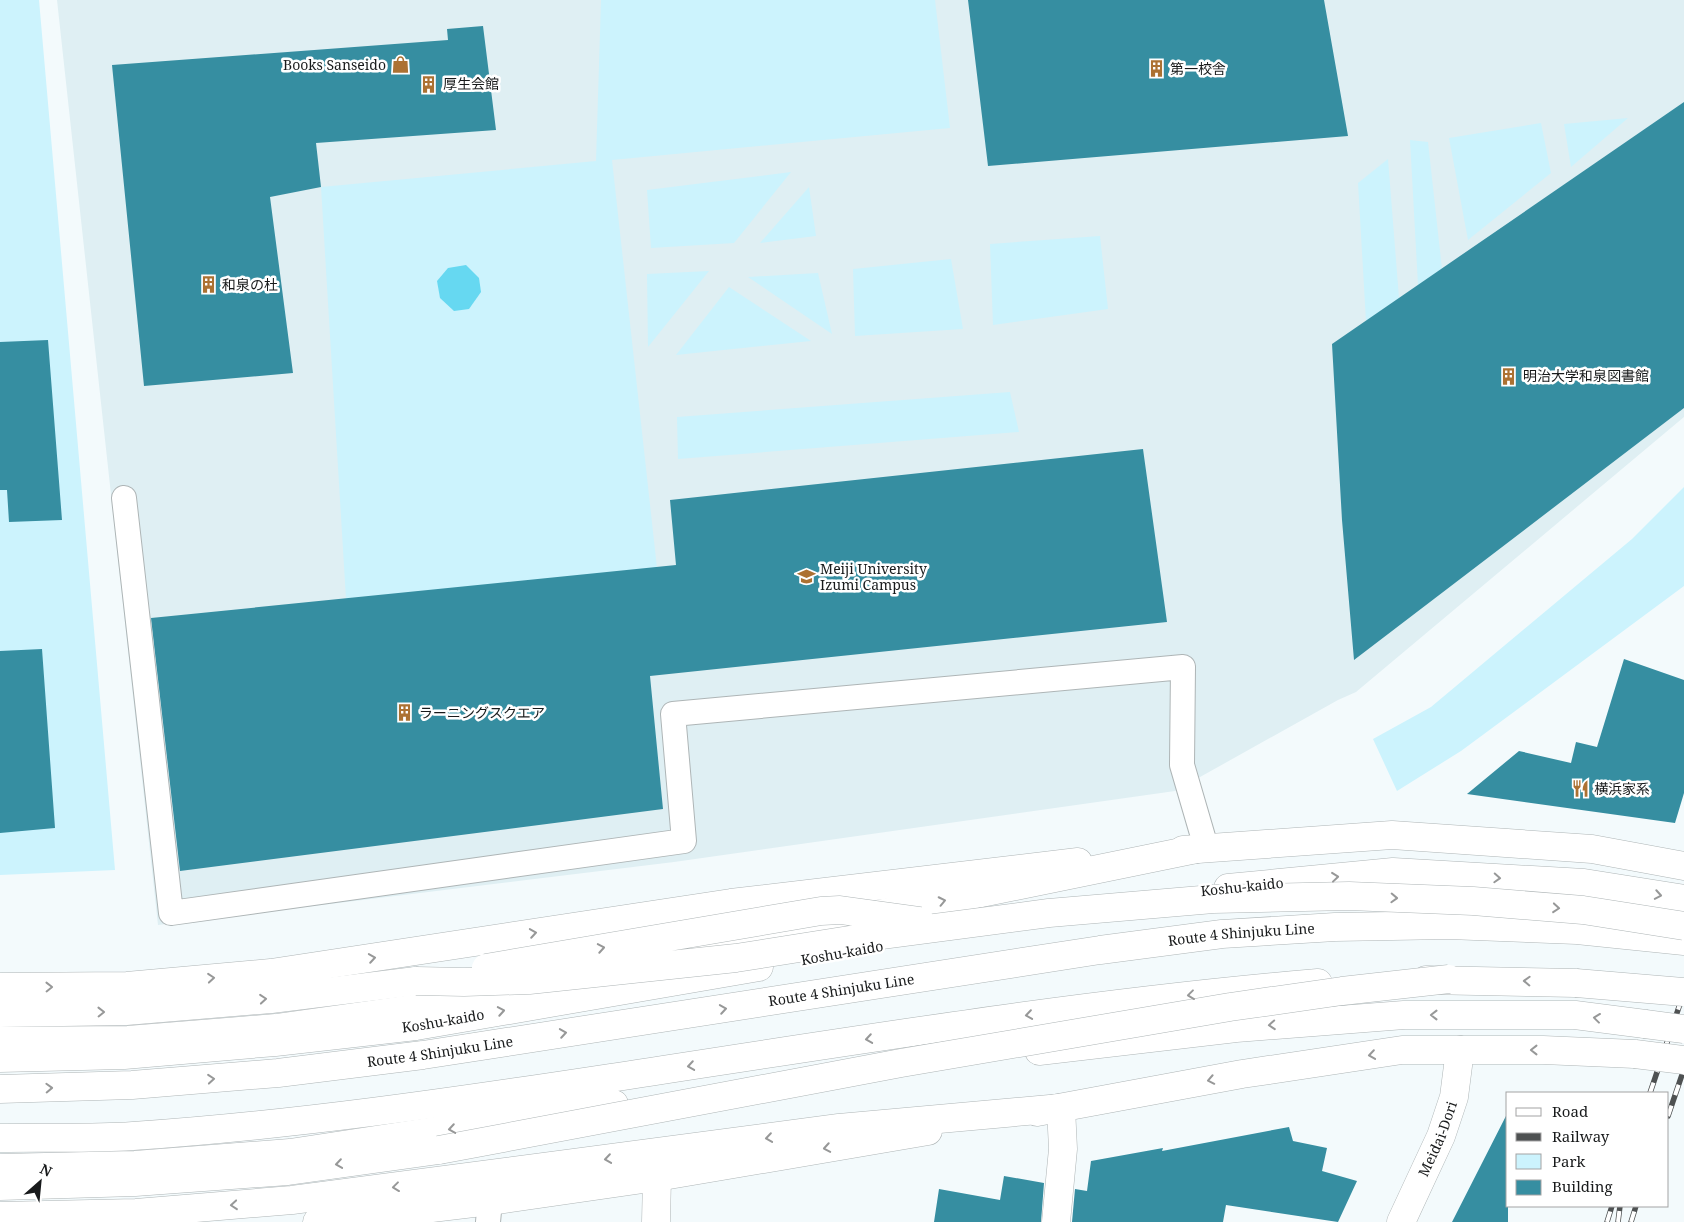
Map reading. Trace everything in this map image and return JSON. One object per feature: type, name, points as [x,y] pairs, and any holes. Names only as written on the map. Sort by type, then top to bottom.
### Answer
[{"type":"main road","points":[[0,987],[127,986],[271,973],[732,903],[1206,847],[1392,836],[1592,849],[1684,866]]},
{"type":"main road","points":[[0,1041],[128,1040],[276,1028],[419,1008],[1206,847]]},
{"type":"main road","name":"Koshu-kaido","points":[[0,1058],[124,1055],[274,1042],[416,1026],[1213,889],[1393,872],[1584,883],[1684,899]]},
{"type":"main road","points":[[0,1013],[126,1011],[271,998],[416,980],[464,982],[549,978],[736,958],[1049,913],[1213,899],[1349,896],[1473,901],[1583,910],[1684,926]]},
{"type":"main road","name":"Route 4 Shinjuku Line","points":[[0,1089],[132,1085],[278,1073],[423,1055],[1100,950],[1222,934],[1335,927],[1449,926],[1577,930],[1684,941]]},
{"type":"main road","points":[[0,1138],[130,1136],[281,1123],[432,1105],[964,1024],[1226,990],[1333,982],[1449,979],[1576,983],[1684,992]]},
{"type":"main road","points":[[0,1186],[135,1182],[288,1171],[439,1150],[911,1061],[1230,1007],[1342,991],[1449,979]]},
{"type":"main road","points":[[0,1168],[135,1165],[290,1152],[677,1094],[1236,1028],[1404,1015],[1575,1015],[1684,1029]]},
{"type":"main road","points":[[317,1222],[489,1212],[656,1177],[1062,1108],[1242,1074],[1402,1050],[1543,1050],[1635,1054],[1684,1060]]},
{"type":"main road","name":"Meidai-Dori","points":[[1401,1222],[1441,1136],[1454,1097],[1460,1050]]},
{"type":"main road","points":[[0,1216],[146,1212],[292,1200],[839,1128],[1062,1108]]},
{"type":"main road","points":[[1056,1222],[1063,1149],[1062,1108]]},
{"type":"main road","points":[[656,1177],[656,1222]]},
{"type":"lane","points":[[124,498],[171,913],[684,840],[673,714],[1183,667],[1182,765],[1206,847]]},
{"type":"shaded area","name":"Meiji University Izumi Campus","points":[[57,0],[1684,0],[1684,417],[1356,692],[1338,700],[1175,791],[674,862],[158,925]]},
{"type":"green space","points":[[0,0],[39,0],[115,870],[0,875]]},
{"type":"green space","points":[[601,0],[935,0],[950,128],[612,160],[657,568],[346,599],[321,187],[596,161]]},
{"type":"green space","points":[[1628,118],[1571,167],[1564,124]]},
{"type":"green space","points":[[1541,123],[1551,173],[1468,240],[1449,138]]},
{"type":"green space","points":[[1410,140],[1428,142],[1442,269],[1418,285]]},
{"type":"green space","points":[[1388,159],[1399,298],[1366,321],[1358,183]]},
{"type":"green space","points":[[791,172],[734,243],[651,248],[647,190]]},
{"type":"green space","points":[[809,187],[816,236],[760,243]]},
{"type":"green space","points":[[1100,236],[1108,309],[993,325],[990,244]]},
{"type":"green space","points":[[951,259],[963,329],[855,336],[853,269]]},
{"type":"green space","points":[[709,271],[648,347],[647,274]]},
{"type":"green space","points":[[818,273],[832,334],[748,277]]},
{"type":"green space","points":[[729,287],[811,341],[676,355]]},
{"type":"green space","points":[[1010,392],[1019,432],[678,459],[677,417]]},
{"type":"green space","points":[[1684,487],[1684,586],[1461,751],[1397,791],[1373,739],[1431,707],[1632,539]]},
{"type":"water","points":[[466,265],[479,278],[481,292],[469,309],[454,311],[440,298],[437,281],[448,268]]},
{"type":"building","name":"第一校舎","points":[[968,0],[1324,0],[1348,136],[988,166]]},
{"type":"building","name":"和泉の杜","points":[[483,26],[496,130],[316,143],[321,187],[270,197],[293,373],[144,386],[112,65],[448,40],[447,29]]},
{"type":"building","name":"明治大学和泉図書館","points":[[1684,102],[1684,408],[1354,660],[1342,520],[1332,344]]},
{"type":"building","points":[[48,340],[62,520],[9,522],[7,490],[0,490],[0,342]]},
{"type":"building","points":[[1143,449],[1167,622],[650,676],[663,809],[180,871],[151,618],[676,565],[670,500]]},
{"type":"building","points":[[42,649],[55,828],[0,833],[0,651]]},
{"type":"building","points":[[1624,659],[1684,680],[1684,793],[1675,823],[1467,794],[1519,751],[1571,763],[1576,742],[1597,747]]},
{"type":"building","points":[[1506,1116],[1506,1207],[1508,1207],[1508,1222],[1452,1222]]},
{"type":"building","points":[[1289,1127],[1293,1141],[1327,1148],[1322,1171],[1357,1181],[1338,1222],[1226,1205],[1223,1222],[1072,1222],[1075,1189],[1087,1191],[1091,1161],[1163,1148],[1162,1151]]},
{"type":"building","points":[[1004,1176],[1044,1183],[1041,1222],[934,1222],[939,1189],[1000,1200]]},
{"type":"railway","points":[[1650,1092],[1684,992]]},
{"type":"railway","points":[[1669,1113],[1684,1069]]},
{"type":"railway","points":[[1607,1222],[1612,1207]]},
{"type":"railway","points":[[1618,1222],[1620,1207]]},
{"type":"railway","points":[[1631,1222],[1636,1207]]},
{"type":"place","name":"Books Sanseido","points":[[400,65]]},
{"type":"place","name":"第一校舎","points":[[1156,69]]},
{"type":"place","name":"厚生会館","points":[[429,84]]},
{"type":"place","name":"和泉の杜","points":[[208,285]]},
{"type":"place","name":"明治大学和泉図書館","points":[[1509,376]]},
{"type":"place","name":"Meiji University Izumi Campus","points":[[806,577]]},
{"type":"place","name":"ラーニングスクエア","points":[[405,713]]},
{"type":"place","name":"横浜家系","points":[[1580,789]]}]
